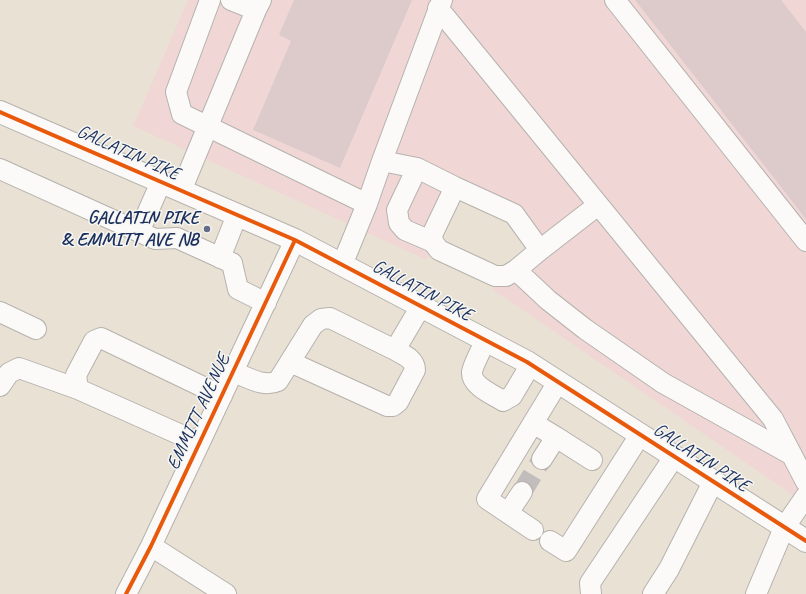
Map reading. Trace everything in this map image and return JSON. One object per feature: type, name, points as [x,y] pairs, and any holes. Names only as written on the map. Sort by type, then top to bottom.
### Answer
[{"type":"main road","name":"GALLATIN PIKE","points":[[0,112],[295,240],[486,340],[531,364],[806,541]]},
{"type":"street","points":[[210,0],[176,92],[182,114],[367,204]]},
{"type":"street","points":[[181,191],[258,5],[231,0]]},
{"type":"street","points":[[615,0],[806,241]]},
{"type":"street","points":[[342,265],[367,204],[440,4]]},
{"type":"street","points":[[440,4],[598,204],[773,419],[806,482]]},
{"type":"street","points":[[382,161],[417,168],[514,214],[540,250]]},
{"type":"street","points":[[0,168],[155,239],[177,238],[232,263],[238,289],[266,303]]},
{"type":"street","points":[[417,168],[397,210],[399,223],[405,230],[433,242]]},
{"type":"street","points":[[139,232],[161,182]]},
{"type":"street","points":[[455,187],[432,236],[433,242],[439,250],[496,276],[506,276],[516,270],[598,204]]},
{"type":"street","points":[[220,258],[237,215]]},
{"type":"street","name":"EMMITT AVENUE","points":[[126,594],[151,546],[295,240]]},
{"type":"street","points":[[516,270],[548,300],[585,329],[663,383],[792,455]]},
{"type":"street","points":[[395,350],[421,306]]},
{"type":"street","points":[[0,312],[36,329]]},
{"type":"street","points":[[233,372],[264,384],[272,384],[278,381],[313,325],[321,319],[330,318],[411,359],[415,365],[415,370],[398,402],[393,406],[387,406],[290,362]]},
{"type":"street","points":[[78,388],[76,375],[94,341],[102,338],[222,396]]},
{"type":"street","points":[[486,340],[472,372],[474,379],[482,389],[504,401],[512,396],[531,364]]},
{"type":"street","points":[[0,386],[9,373],[19,368],[78,388],[200,443]]},
{"type":"street","points":[[532,530],[487,500],[558,382]]},
{"type":"street","points":[[533,423],[592,460]]},
{"type":"street","points":[[550,541],[566,551],[640,435]]},
{"type":"street","points":[[542,460],[556,437]]},
{"type":"street","points":[[591,594],[590,583],[674,457]]},
{"type":"street","points":[[653,594],[669,569],[714,482]]},
{"type":"street","points":[[508,513],[522,492]]},
{"type":"street","points":[[756,594],[784,528],[806,496]]},
{"type":"street","points":[[151,546],[226,594]]},
{"type":"shaded area","points":[[188,0],[806,0],[806,504],[492,289],[533,250],[509,218],[458,195],[427,260],[133,126]]},
{"type":"building","points":[[294,0],[412,0],[340,168],[253,130],[291,41],[279,35]]},
{"type":"building","points":[[635,0],[781,0],[806,32],[806,219]]},
{"type":"tunnel","points":[[522,492],[542,459]]},
{"type":"cycle path","points":[[0,112],[295,240],[527,362],[806,541]]},
{"type":"cycle path","points":[[126,594],[151,546],[295,240]]},
{"type":"place","name":"GALLATIN PIKE & EMMITT AVE NB","points":[[207,229]]}]
